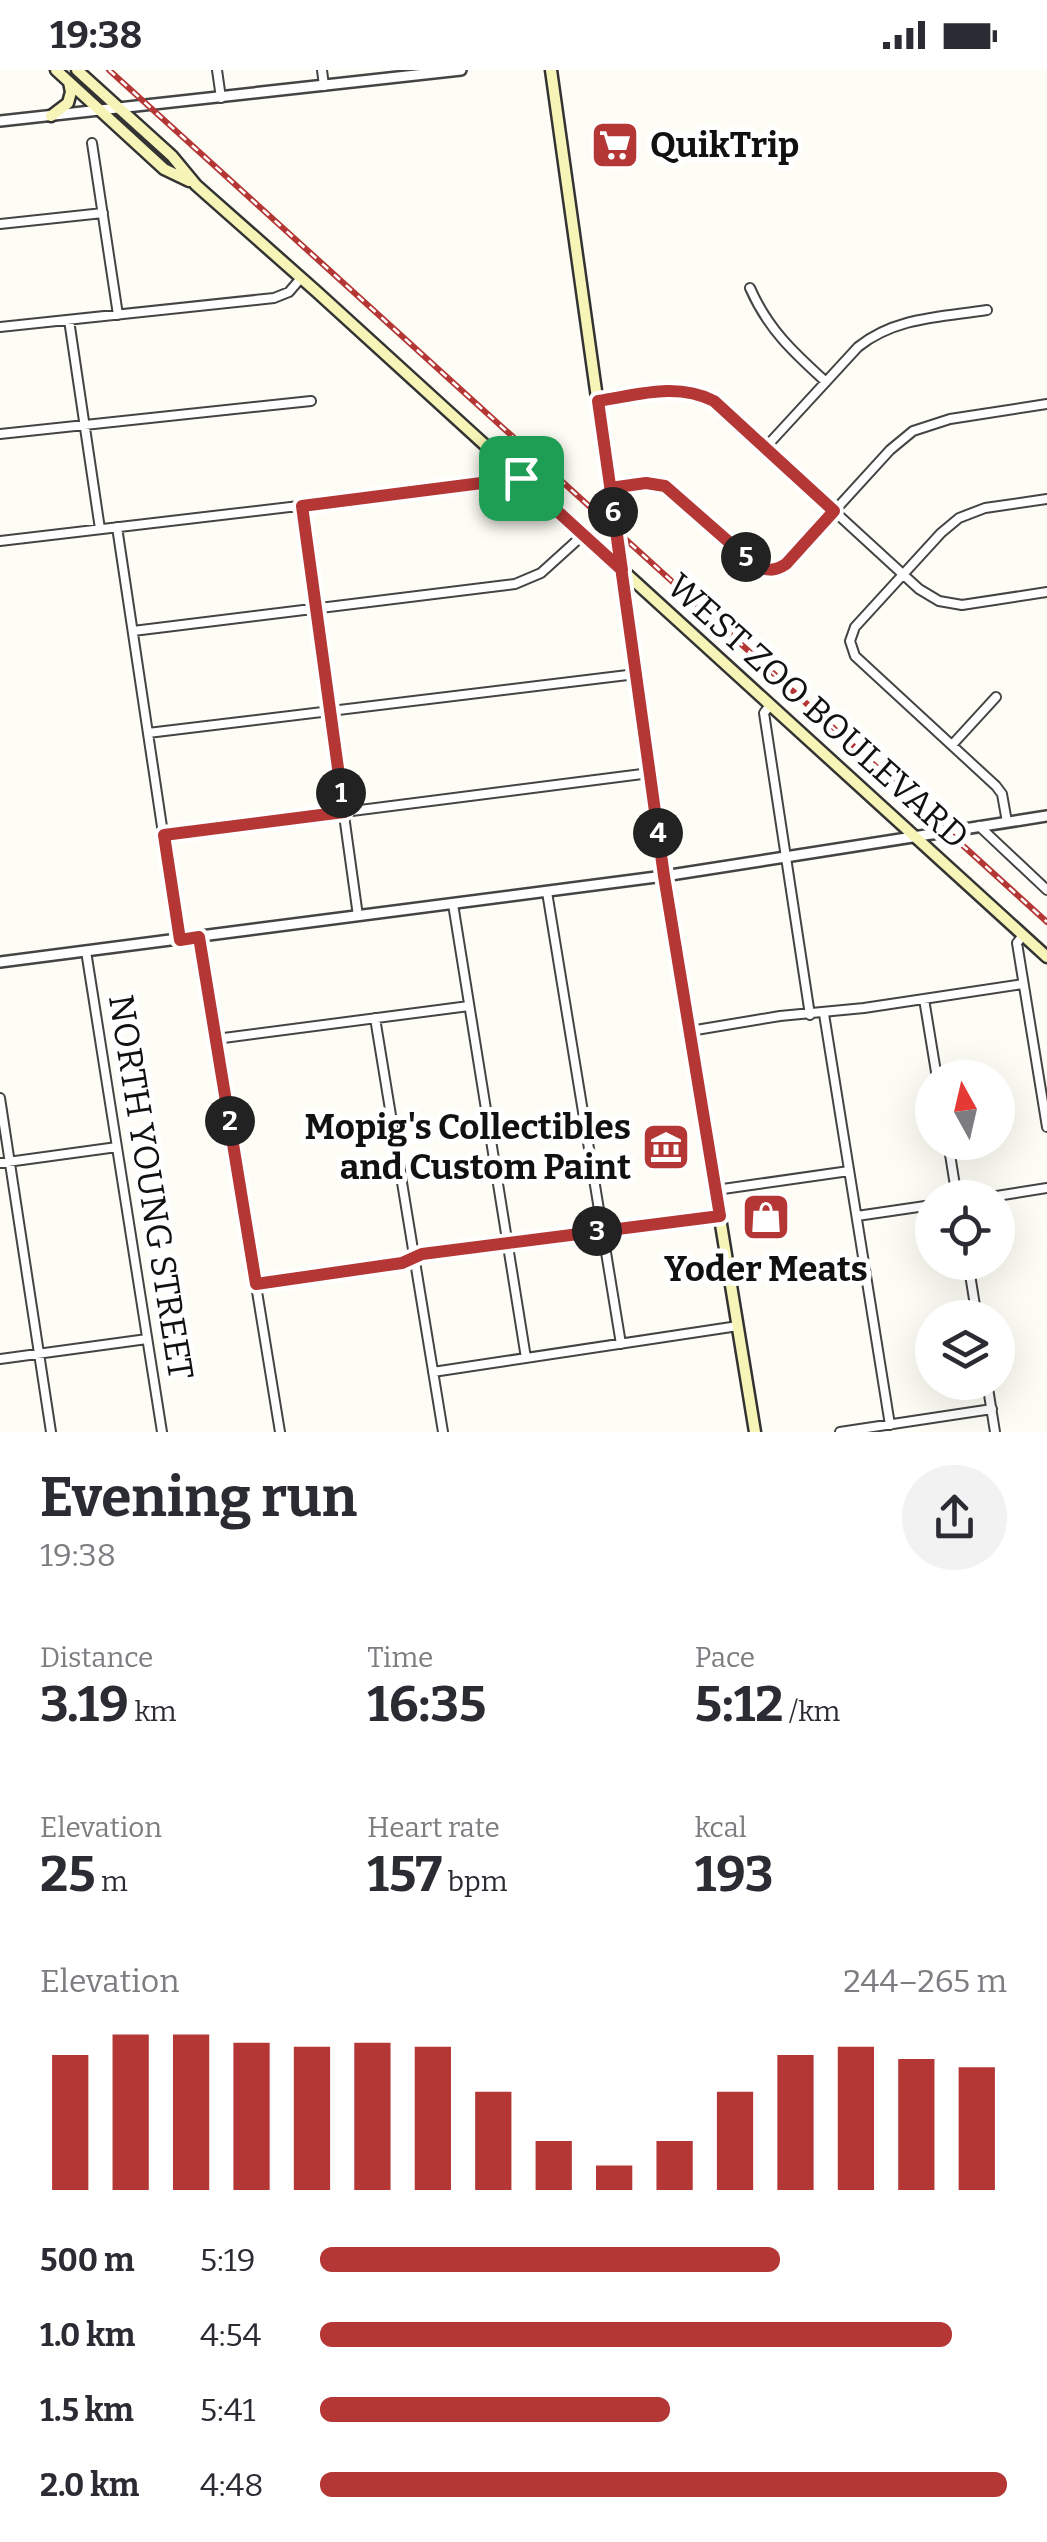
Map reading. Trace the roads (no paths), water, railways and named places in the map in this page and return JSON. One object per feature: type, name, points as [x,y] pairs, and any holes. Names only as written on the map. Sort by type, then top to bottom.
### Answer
[{"type":"main road","name":"WEST ZOO BOULEVARD","points":[[56,70],[164,169],[196,185]]},
{"type":"main road","name":"WEST ZOO BOULEVARD","points":[[77,70],[172,156],[196,185],[1047,957]]},
{"type":"main road","points":[[551,70],[664,876],[755,1432]]},
{"type":"main road","points":[[51,116],[68,103],[68,81]]},
{"type":"street","points":[[217,70],[221,98]]},
{"type":"street","points":[[322,70],[324,86]]},
{"type":"street","points":[[0,121],[461,70]]},
{"type":"street","points":[[92,143],[118,314]]},
{"type":"street","points":[[0,224],[102,214]]},
{"type":"street","points":[[0,327],[274,298],[289,292],[301,278]]},
{"type":"street","points":[[750,288],[780,339],[826,382]]},
{"type":"street","points":[[765,448],[858,347],[892,326],[987,310]]},
{"type":"street","points":[[69,320],[100,529]]},
{"type":"street","points":[[598,401],[660,391],[692,392],[714,401],[929,596],[962,605],[1047,592]]},
{"type":"street","points":[[0,434],[311,402]]},
{"type":"street","points":[[610,488],[646,483],[665,486],[754,564],[768,570],[779,569],[890,450],[913,431],[950,419],[1047,404]]},
{"type":"street","points":[[0,540],[521,478]]},
{"type":"street","points":[[1007,822],[1002,794],[996,786],[855,656],[852,633],[959,518],[985,508],[1047,498]]},
{"type":"street","points":[[302,506],[358,916]]},
{"type":"street","points":[[117,527],[180,940]]},
{"type":"street","points":[[133,632],[516,584],[541,573],[583,534]]},
{"type":"street","points":[[148,733],[636,674]]},
{"type":"street","points":[[952,745],[996,698]]},
{"type":"street","points":[[770,705],[764,713],[810,1015]]},
{"type":"street","points":[[164,835],[650,773]]},
{"type":"street","points":[[0,962],[664,876],[1047,816]]},
{"type":"street","points":[[980,826],[1047,890]]},
{"type":"street","points":[[547,892],[621,1344]]},
{"type":"street","points":[[452,904],[526,1358]]},
{"type":"street","points":[[1023,935],[1017,943],[1047,1127]]},
{"type":"street","points":[[199,937],[280,1432]]},
{"type":"street","name":"NORTH YOUNG STREET","points":[[86,951],[162,1432]]},
{"type":"street","points":[[690,1030],[1023,984]]},
{"type":"street","points":[[924,999],[934,1060]]},
{"type":"street","points":[[216,1038],[469,1006]]},
{"type":"street","points":[[824,1014],[890,1424]]},
{"type":"street","points":[[375,1018],[442,1432]]},
{"type":"street","points":[[0,1098],[5,1163],[51,1432]]},
{"type":"street","points":[[5,1163],[117,1148]]},
{"type":"street","points":[[716,1190],[849,1170]]},
{"type":"street","points":[[1015,1193],[1047,1188]]},
{"type":"street","points":[[856,1216],[915,1207]]},
{"type":"street","points":[[256,1284],[402,1263],[422,1254],[720,1216]]},
{"type":"street","points":[[433,1372],[738,1326]]},
{"type":"street","points":[[0,1359],[147,1339]]},
{"type":"street","points":[[990,1400],[995,1432]]},
{"type":"street","points":[[840,1432],[992,1409]]},
{"type":"railway","points":[[109,70],[1047,922]]},
{"type":"place","name":"QuikTrip","points":[[615,145]]},
{"type":"place","name":"Mopig's Collectibles and Custom Paint","points":[[666,1147]]},
{"type":"place","name":"Yoder Meats","points":[[766,1217]]}]
